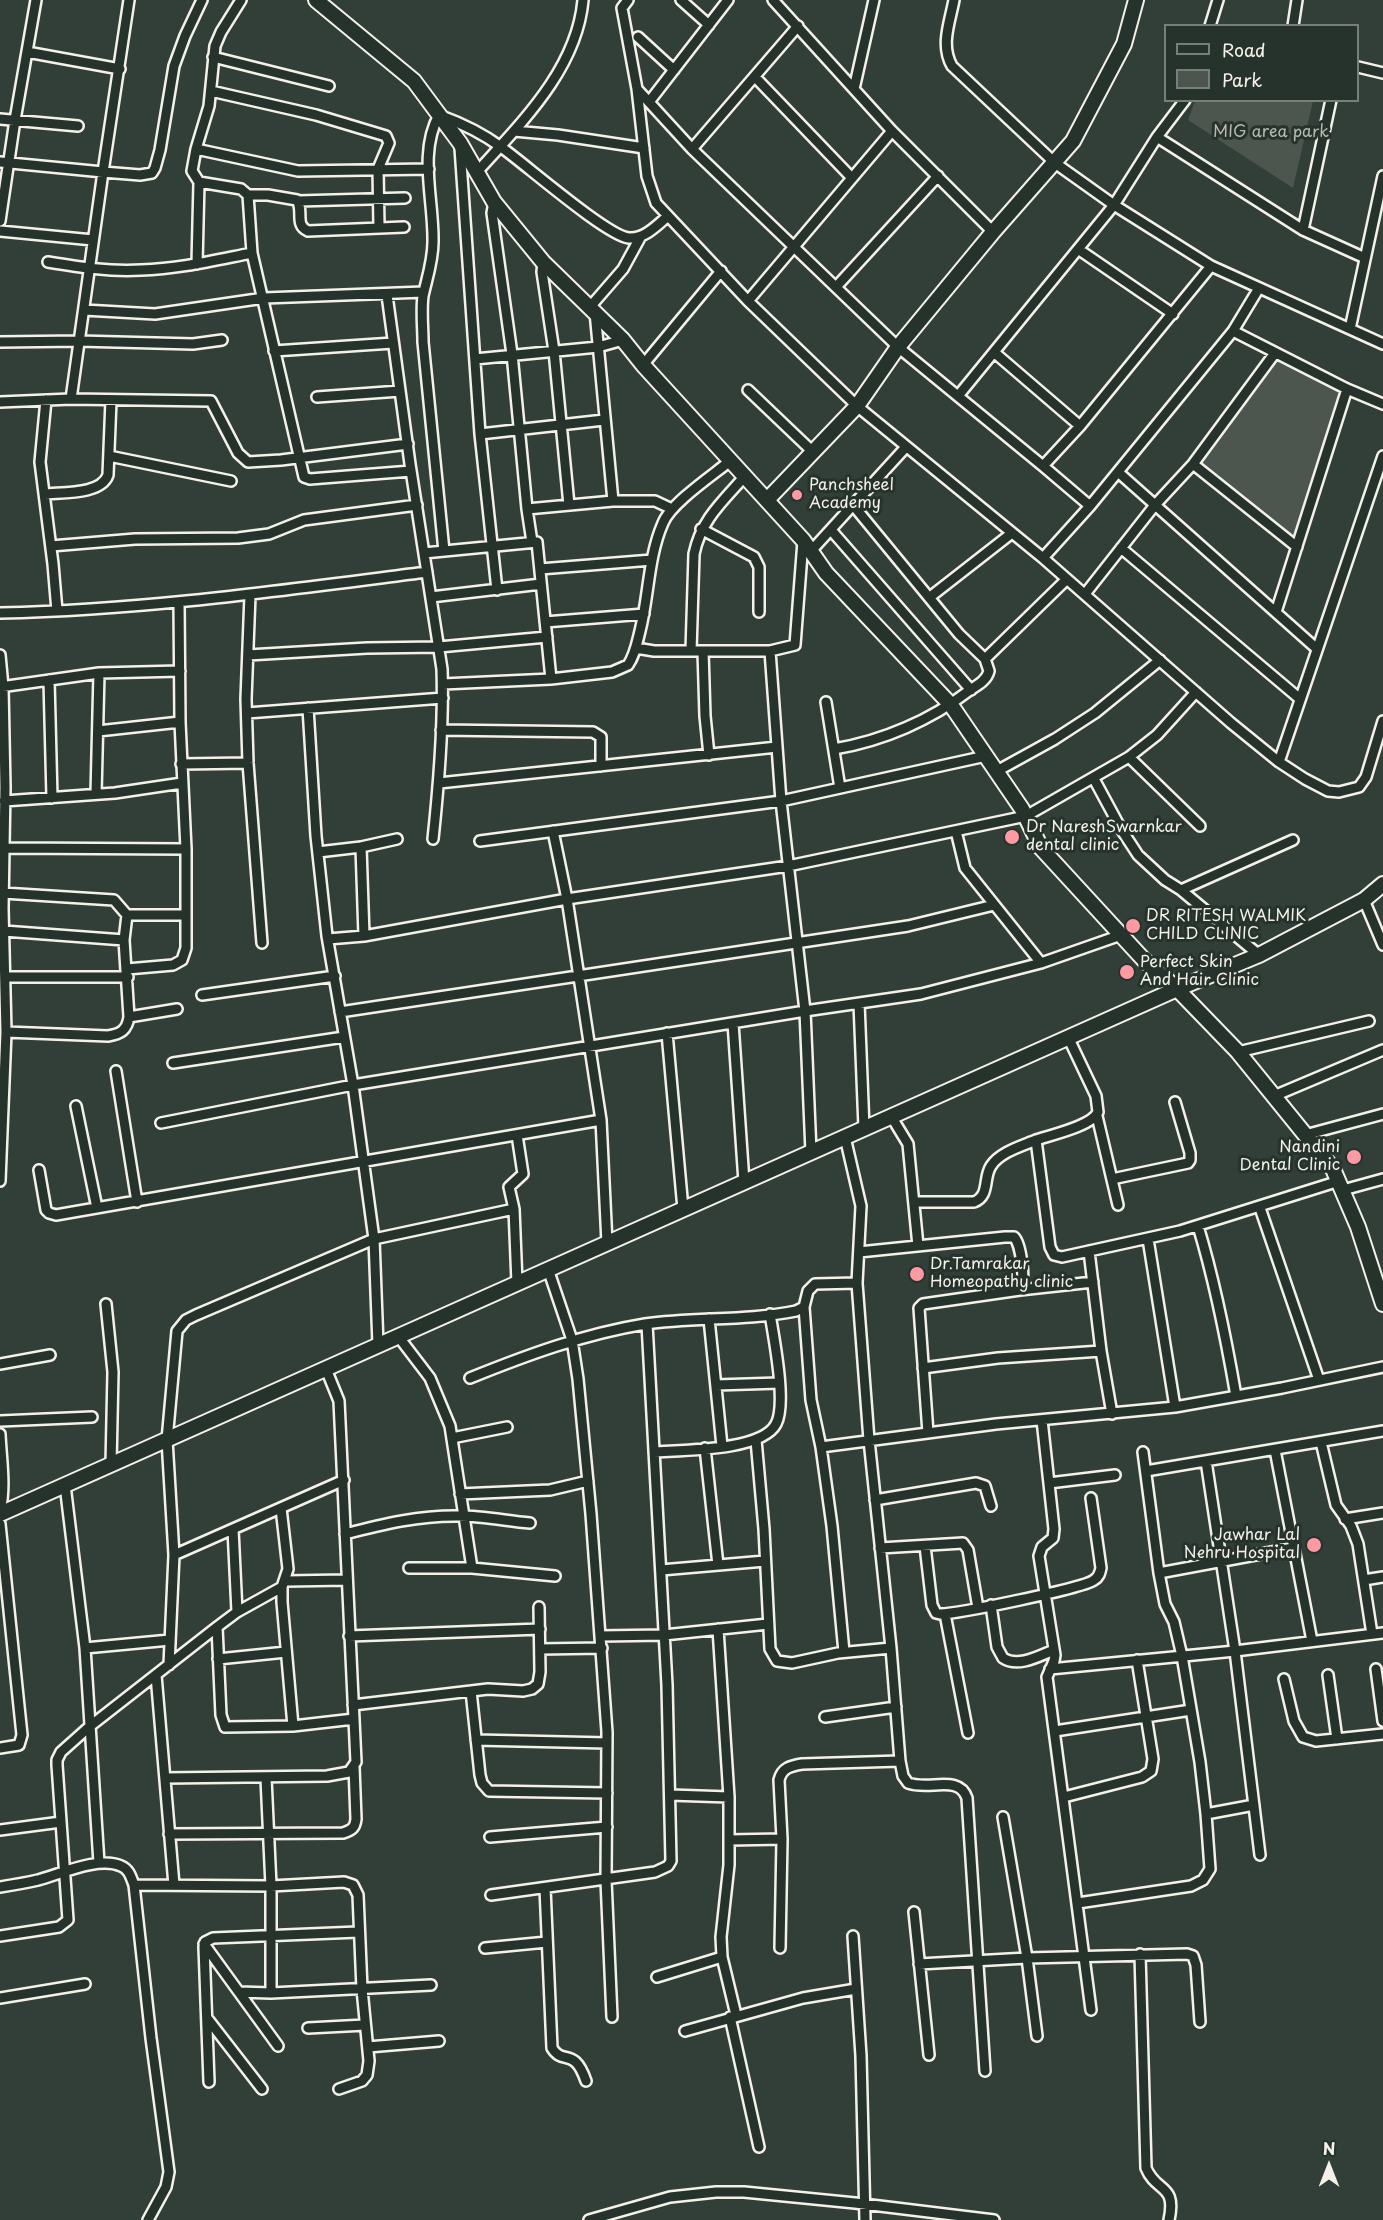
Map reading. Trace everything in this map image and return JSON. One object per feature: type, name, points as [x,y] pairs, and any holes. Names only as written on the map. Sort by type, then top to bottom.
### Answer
[{"type":"street","points":[[0,221],[4,162],[15,120],[36,0]]},
{"type":"street","points":[[71,399],[129,0]]},
{"type":"street","points":[[4,162],[147,175],[155,168],[174,66],[202,0]]},
{"type":"street","points":[[197,264],[199,182],[192,171],[209,106],[215,46],[241,0]]},
{"type":"street","points":[[316,0],[414,81],[460,143],[494,202],[543,262],[623,340],[767,500],[807,546],[826,573],[951,705],[1026,816],[1041,848],[1144,960],[1177,989],[1238,1052],[1333,1169],[1378,1275],[1383,1304]]},
{"type":"street","points":[[477,172],[514,131],[560,70],[578,30],[583,0]]},
{"type":"street","points":[[614,0],[622,8],[637,89],[650,189],[656,203],[748,301],[857,406],[1043,558],[1279,762],[1328,791],[1350,791],[1359,786],[1366,777],[1383,721]]},
{"type":"street","points":[[622,8],[628,0]]},
{"type":"street","points":[[681,0],[709,25]]},
{"type":"street","points":[[649,102],[728,0]]},
{"type":"street","points":[[773,0],[892,131],[993,232]]},
{"type":"street","points":[[855,89],[874,0]]},
{"type":"street","points":[[954,0],[946,42],[946,50],[952,66],[1055,163],[1114,205],[1212,266],[1383,344]]},
{"type":"street","points":[[767,500],[857,406],[898,347],[993,232],[1073,141],[1124,44],[1136,0]]},
{"type":"street","points":[[1211,24],[1218,0]]},
{"type":"street","points":[[1293,24],[1297,0]]},
{"type":"street","points":[[693,149],[798,26]]},
{"type":"street","points":[[638,37],[674,70]]},
{"type":"street","points":[[27,52],[120,69]]},
{"type":"street","points":[[213,57],[330,86]]},
{"type":"street","points":[[1359,67],[1383,73]]},
{"type":"street","points":[[755,77],[851,177]]},
{"type":"street","points":[[637,89],[693,149],[898,347],[1089,506]]},
{"type":"street","points":[[211,91],[382,133],[388,138],[389,143],[378,169],[379,227]]},
{"type":"street","points":[[958,396],[1114,205],[1156,137],[1183,102]]},
{"type":"street","points":[[1303,230],[1331,102]]},
{"type":"street","points":[[439,115],[476,131],[500,146],[595,220],[621,237],[641,236]]},
{"type":"street","points":[[439,115],[430,137],[429,169],[433,242],[424,292],[423,342],[444,551]]},
{"type":"street","points":[[0,119],[78,126]]},
{"type":"street","points":[[514,131],[644,148]]},
{"type":"street","points":[[748,301],[892,131]]},
{"type":"street","points":[[1156,137],[1303,230],[1365,258]]},
{"type":"street","points":[[460,143],[480,434],[497,590]]},
{"type":"street","points":[[196,149],[298,171],[429,169]]},
{"type":"street","points":[[836,287],[938,176]]},
{"type":"street","points":[[1350,329],[1383,176]]},
{"type":"street","points":[[199,182],[241,189],[248,195],[294,198],[298,201],[405,198]]},
{"type":"street","points":[[248,195],[252,253],[303,475],[310,479],[411,471]]},
{"type":"street","points":[[298,201],[301,208],[300,223],[302,228],[308,231],[404,227]]},
{"type":"street","points":[[494,202],[492,213],[512,354],[518,430],[532,542]]},
{"type":"street","points":[[613,501],[598,347],[592,310],[623,269],[641,236],[668,216]]},
{"type":"street","points":[[0,231],[93,240]]},
{"type":"street","points":[[1078,249],[1173,314]]},
{"type":"street","points":[[48,262],[90,268],[141,270],[197,264],[252,253]]},
{"type":"street","points":[[543,262],[542,272],[554,351],[569,505]]},
{"type":"street","points":[[1043,466],[1080,426],[1212,266]]},
{"type":"street","points":[[643,364],[721,271]]},
{"type":"street","points":[[1043,558],[1118,472],[1233,331],[1259,288]]},
{"type":"street","points":[[84,310],[155,314],[264,298],[424,292]]},
{"type":"street","points":[[387,295],[443,684],[439,783],[433,839]]},
{"type":"street","points":[[1233,331],[1347,389],[1383,404]]},
{"type":"street","points":[[0,342],[79,341],[193,344],[222,340]]},
{"type":"street","points":[[475,358],[598,347],[623,340]]},
{"type":"street","points":[[274,351],[393,343]]},
{"type":"street","points":[[995,353],[1080,426]]},
{"type":"street","points":[[1084,594],[1155,505],[1193,464],[1275,353]]},
{"type":"street","points":[[1276,612],[1347,389]]},
{"type":"street","points":[[748,390],[813,452]]},
{"type":"street","points":[[317,397],[400,391]]},
{"type":"street","points":[[0,402],[71,399],[211,401],[238,453],[248,462],[300,458],[408,444]]},
{"type":"street","points":[[46,400],[40,462],[57,611]]},
{"type":"street","points":[[44,494],[97,488],[103,485],[108,475],[111,400]]},
{"type":"street","points":[[480,434],[604,420]]},
{"type":"street","points":[[636,648],[654,651],[770,651],[795,645],[807,546],[831,530],[906,447]]},
{"type":"street","points":[[109,456],[231,481]]},
{"type":"street","points":[[1279,762],[1383,456]]},
{"type":"street","points":[[443,684],[551,679],[622,669],[631,661],[636,648],[652,560],[663,522],[672,509],[730,461]]},
{"type":"street","points":[[1193,464],[1297,547]]},
{"type":"street","points":[[1118,472],[1317,649]]},
{"type":"street","points":[[692,651],[694,554],[701,529],[745,476]]},
{"type":"street","points":[[527,509],[613,501],[655,501],[672,509]]},
{"type":"street","points":[[51,546],[135,539],[238,538],[269,534],[304,520],[417,505]]},
{"type":"street","points":[[834,749],[854,746],[899,732],[951,705],[988,675],[989,668],[985,659],[959,634],[853,506]]},
{"type":"street","points":[[701,529],[754,557],[759,567],[759,612]]},
{"type":"street","points":[[831,530],[971,690]]},
{"type":"street","points":[[930,597],[1012,533]]},
{"type":"street","points":[[424,553],[537,542],[551,679]]},
{"type":"street","points":[[1121,548],[1300,699]]},
{"type":"street","points":[[540,569],[652,560]]},
{"type":"street","points":[[0,613],[179,602],[427,572]]},
{"type":"street","points":[[985,659],[1067,579]]},
{"type":"street","points":[[431,597],[541,584]]},
{"type":"street","points":[[250,595],[248,763],[262,943]]},
{"type":"street","points":[[5,977],[127,973],[173,964],[182,960],[186,948],[186,849],[181,764],[179,602]]},
{"type":"street","points":[[545,622],[644,614]]},
{"type":"street","points":[[248,655],[367,648],[439,647],[547,637]]},
{"type":"street","points":[[704,651],[704,705],[709,755]]},
{"type":"street","points":[[770,651],[781,801],[804,1011],[810,1152]]},
{"type":"street","points":[[0,655],[6,1032],[0,1181]]},
{"type":"street","points":[[997,771],[1055,739],[1095,713],[1160,660]]},
{"type":"street","points":[[1,687],[99,673],[180,671]]},
{"type":"street","points":[[96,795],[99,673]]},
{"type":"street","points":[[49,680],[52,798]]},
{"type":"street","points":[[327,934],[363,932],[788,866],[1026,816],[1129,757],[1157,735],[1196,692]]},
{"type":"street","points":[[247,713],[443,698]]},
{"type":"street","points":[[826,702],[840,788]]},
{"type":"street","points":[[308,708],[318,852],[327,934],[353,1085],[374,1239],[378,1346]]},
{"type":"street","points":[[98,731],[180,722]]},
{"type":"street","points":[[441,730],[593,732],[601,737],[604,766]]},
{"type":"street","points":[[439,783],[777,747]]},
{"type":"street","points":[[480,841],[781,801],[986,756]]},
{"type":"street","points":[[1129,757],[1200,826]]},
{"type":"street","points":[[181,764],[248,763]]},
{"type":"street","points":[[1094,779],[1138,855],[1165,880],[1181,890],[1259,955]]},
{"type":"street","points":[[4,801],[96,795],[182,783]]},
{"type":"street","points":[[553,831],[567,899],[601,1120],[608,1243]]},
{"type":"street","points":[[956,831],[965,868],[1041,963]]},
{"type":"street","points":[[318,852],[361,847],[397,839]]},
{"type":"street","points":[[1181,890],[1293,840]]},
{"type":"street","points":[[3,844],[186,849]]},
{"type":"street","points":[[361,847],[363,932]]},
{"type":"street","points":[[0,1513],[1068,1037],[1259,955],[1364,900],[1383,884]]},
{"type":"street","points":[[3,893],[114,900],[128,915],[186,915]]},
{"type":"street","points":[[1364,900],[1383,945]]},
{"type":"street","points":[[340,1012],[908,926],[994,904]]},
{"type":"street","points":[[6,1032],[108,1036],[123,1032],[129,1017],[124,940],[128,915]]},
{"type":"street","points":[[4,931],[124,940]]},
{"type":"street","points":[[161,1123],[353,1085],[921,994],[1041,963],[1121,935]]},
{"type":"street","points":[[202,995],[335,976]]},
{"type":"street","points":[[859,1003],[864,1128]]},
{"type":"street","points":[[129,1017],[177,1009]]},
{"type":"street","points":[[1238,1052],[1369,1021]]},
{"type":"street","points":[[733,1023],[744,1182]]},
{"type":"street","points":[[667,1033],[683,1209]]},
{"type":"street","points":[[173,1063],[344,1037]]},
{"type":"street","points":[[1068,1037],[1096,1096],[1097,1116],[1118,1205]]},
{"type":"street","points":[[1274,1096],[1383,1050]]},
{"type":"street","points":[[116,1071],[137,1202]]},
{"type":"street","points":[[1112,1179],[1188,1163],[1190,1153],[1175,1102]]},
{"type":"street","points":[[76,1106],[97,1208]]},
{"type":"street","points":[[1305,1135],[1383,1114]]},
{"type":"street","points":[[891,1116],[908,1144],[918,1246]]},
{"type":"street","points":[[915,1202],[974,1202],[985,1193],[987,1175],[994,1161],[1036,1140],[1081,1125],[1097,1116]]},
{"type":"street","points":[[39,1170],[46,1210],[56,1215],[601,1120]]},
{"type":"street","points":[[517,1135],[523,1171],[521,1178],[509,1186],[514,1209],[517,1283]]},
{"type":"street","points":[[845,1137],[861,1206],[857,1283],[869,1440],[891,1648],[900,1761],[903,1776],[908,1783],[927,1786],[956,1785],[965,1791],[967,1798],[985,2071]]},
{"type":"street","points":[[1036,1140],[1051,1253],[1062,1257],[1148,1239],[1341,1186],[1383,1179]]},
{"type":"street","points":[[1260,1208],[1319,1380]]},
{"type":"street","points":[[169,1665],[174,1555],[167,1440],[177,1331],[186,1320],[374,1239],[514,1209]]},
{"type":"street","points":[[1198,1226],[1223,1320],[1236,1396]]},
{"type":"street","points":[[859,1252],[1014,1237],[1018,1242],[1024,1280],[1020,1290]]},
{"type":"street","points":[[1148,1239],[1175,1407]]},
{"type":"street","points":[[1089,1251],[1101,1351],[1112,1414]]},
{"type":"street","points":[[548,1269],[572,1340],[588,1481],[608,1743],[606,1880],[612,2017]]},
{"type":"street","points":[[928,1432],[918,1310],[923,1304],[1093,1282]]},
{"type":"street","points":[[844,1652],[832,1526],[821,1447],[811,1400],[804,1307],[808,1291],[815,1284],[857,1283]]},
{"type":"street","points":[[106,1304],[113,1372],[111,1465]]},
{"type":"street","points":[[470,1378],[572,1340],[647,1324],[771,1314],[796,1311],[804,1307]]},
{"type":"street","points":[[654,1452],[722,1446],[756,1440],[771,1431],[777,1423],[781,1395],[771,1314]]},
{"type":"street","points":[[709,1319],[722,1446]]},
{"type":"street","points":[[491,1896],[655,1872],[668,1866],[672,1855],[661,1570],[647,1324]]},
{"type":"street","points":[[398,1336],[430,1378],[445,1412],[452,1437],[462,1516],[472,1568]]},
{"type":"street","points":[[922,1368],[998,1358],[1101,1351]]},
{"type":"street","points":[[0,1364],[50,1355]]},
{"type":"street","points":[[821,1447],[928,1432],[1175,1407],[1383,1367]]},
{"type":"street","points":[[169,1834],[343,1833],[352,1830],[356,1825],[354,1767],[356,1752],[339,1401],[326,1369]]},
{"type":"street","points":[[716,1385],[779,1383]]},
{"type":"street","points":[[0,1421],[92,1417]]},
{"type":"street","points":[[1042,1420],[1054,1534],[1051,1541],[1042,1547],[1039,1556],[1054,1650],[1054,1661],[1047,1677],[1091,2010]]},
{"type":"street","points":[[452,1437],[507,1427]]},
{"type":"street","points":[[1146,1471],[1383,1431]]},
{"type":"street","points":[[0,1434],[4,1494],[0,1513]]},
{"type":"street","points":[[756,1440],[770,1648],[777,1660],[792,1663],[844,1652],[891,1648]]},
{"type":"street","points":[[1322,1442],[1336,1505],[1351,1526],[1358,1544],[1372,1634]]},
{"type":"street","points":[[705,1448],[718,1565]]},
{"type":"street","points":[[1275,1450],[1312,1641]]},
{"type":"street","points":[[1078,1903],[1191,1886],[1203,1880],[1210,1869],[1206,1814],[1191,1710],[1182,1656],[1174,1622],[1167,1612],[1159,1573],[1143,1452]]},
{"type":"street","points":[[1206,1461],[1235,1651],[1260,1855]]},
{"type":"street","points":[[1049,1483],[1115,1475]]},
{"type":"street","points":[[174,1555],[344,1480]]},
{"type":"street","points":[[460,1494],[550,1490],[588,1481]]},
{"type":"street","points":[[875,1500],[976,1483],[985,1486],[991,1506]]},
{"type":"street","points":[[65,1485],[85,1648],[99,1863]]},
{"type":"street","points":[[925,1546],[932,1605],[936,1613],[945,1614],[978,1608],[1092,1581],[1100,1574],[1101,1568],[1091,1498]]},
{"type":"street","points":[[281,1508],[288,1569],[284,1584],[286,1652],[293,1726]]},
{"type":"street","points":[[1345,1519],[1383,1514]]},
{"type":"street","points":[[345,1534],[397,1521],[462,1516],[530,1523]]},
{"type":"street","points":[[0,1524],[22,1735],[19,1745],[0,1748]]},
{"type":"street","points":[[233,1529],[237,1612]]},
{"type":"street","points":[[880,1548],[958,1542],[966,1545],[978,1608]]},
{"type":"street","points":[[1159,1573],[1293,1548]]},
{"type":"street","points":[[661,1570],[765,1561]]},
{"type":"street","points":[[408,1568],[472,1568],[555,1576]]},
{"type":"street","points":[[1364,1580],[1383,1577]]},
{"type":"street","points":[[0,1936],[59,1927],[66,1923],[68,1916],[57,1760],[65,1748],[237,1612],[284,1584],[346,1580]]},
{"type":"street","points":[[991,1605],[997,1647],[1003,1658],[1015,1662],[1024,1661],[1054,1650]]},
{"type":"street","points":[[353,1705],[471,1691],[523,1691],[535,1687],[539,1680],[539,1607]]},
{"type":"street","points":[[945,1614],[968,1733]]},
{"type":"street","points":[[601,1636],[664,1635],[768,1623]]},
{"type":"street","points":[[217,1627],[222,1722],[225,1727],[293,1726],[354,1719]]},
{"type":"street","points":[[349,1636],[540,1629]]},
{"type":"street","points":[[718,1629],[729,1797],[729,1866],[721,1937],[722,1957],[759,2146]]},
{"type":"street","points":[[1050,1669],[1235,1651],[1383,1633]]},
{"type":"street","points":[[85,1648],[170,1640]]},
{"type":"street","points":[[540,1649],[602,1648]]},
{"type":"street","points":[[218,1659],[286,1652]]},
{"type":"street","points":[[1064,1797],[1142,1777],[1151,1771],[1153,1759],[1137,1660]]},
{"type":"street","points":[[1376,1669],[1383,1720]]},
{"type":"street","points":[[156,1675],[174,1885]]},
{"type":"street","points":[[1328,1675],[1337,1739]]},
{"type":"street","points":[[1284,1679],[1294,1721],[1303,1737],[1316,1741],[1383,1734]]},
{"type":"street","points":[[471,1691],[480,1775],[482,1783],[489,1791],[607,1793]]},
{"type":"street","points":[[825,1717],[896,1707]]},
{"type":"street","points":[[1055,1731],[1191,1710]]},
{"type":"street","points":[[476,1740],[608,1743]]},
{"type":"street","points":[[780,1948],[782,1839],[779,1779],[787,1767],[802,1764],[900,1761]]},
{"type":"street","points":[[165,1778],[340,1775],[349,1772],[354,1767]]},
{"type":"street","points":[[266,1778],[271,1886],[271,1993]]},
{"type":"street","points":[[670,1795],[729,1797]]},
{"type":"street","points":[[1206,1814],[1254,1805]]},
{"type":"street","points":[[1003,1817],[1027,1958],[1037,2036]]},
{"type":"street","points":[[0,1830],[61,1822]]},
{"type":"street","points":[[490,1837],[607,1827]]},
{"type":"street","points":[[729,1840],[782,1839]]},
{"type":"street","points":[[0,1887],[99,1863],[120,1865],[130,1873],[134,1885],[169,2172],[166,2187],[148,2220]]},
{"type":"street","points":[[134,1885],[271,1886],[349,1883],[358,1895],[358,1932],[369,2069],[362,2081],[339,2089]]},
{"type":"street","points":[[545,1888],[552,2048],[556,2054],[576,2060],[580,2064],[586,2081]]},
{"type":"street","points":[[914,1912],[929,2055]]},
{"type":"street","points":[[209,2082],[204,1944],[207,1940],[358,1932]]},
{"type":"street","points":[[853,1936],[861,2056],[864,2220]]},
{"type":"street","points":[[485,1948],[547,1942]]},
{"type":"street","points":[[204,1944],[278,2046]]},
{"type":"street","points":[[1140,1954],[1146,2168],[1153,2179],[1168,2192],[1172,2208],[1169,2220]]},
{"type":"street","points":[[920,1964],[1027,1958],[1187,1954],[1192,1956],[1196,1965],[1200,2022]]},
{"type":"street","points":[[657,1977],[722,1957]]},
{"type":"street","points":[[0,1998],[85,1984]]},
{"type":"street","points":[[239,1992],[271,1993],[431,1985]]},
{"type":"street","points":[[686,2031],[803,1998],[856,1989]]},
{"type":"street","points":[[206,2017],[262,2089]]},
{"type":"street","points":[[308,2028],[365,2025]]},
{"type":"street","points":[[368,2047],[439,2041]]},
{"type":"street","points":[[589,2220],[670,2197],[716,2192],[744,2192],[994,2220]]},
{"type":"green space","name":"MIG area park","points":[[1195,102],[1313,102],[1293,188],[1188,120]]},
{"type":"green space","points":[[1275,353],[1347,389],[1297,547],[1193,464]]},
{"type":"place","name":"Panchsheel Academy","points":[[797,495]]},
{"type":"place","name":"Dr NareshSwarnkar dental clinic","points":[[1012,837]]},
{"type":"place","name":"DR RITESH WALMIK CHILD CLINIC","points":[[1133,926]]},
{"type":"place","name":"Perfect Skin And Hair Clinic","points":[[1127,972]]},
{"type":"place","name":"Nandini Dental Clinic","points":[[1354,1157]]},
{"type":"place","name":"Dr.Tamrakar Homeopathy clinic","points":[[917,1274]]},
{"type":"place","name":"Jawhar Lal Nehru Hospital","points":[[1314,1545]]}]
